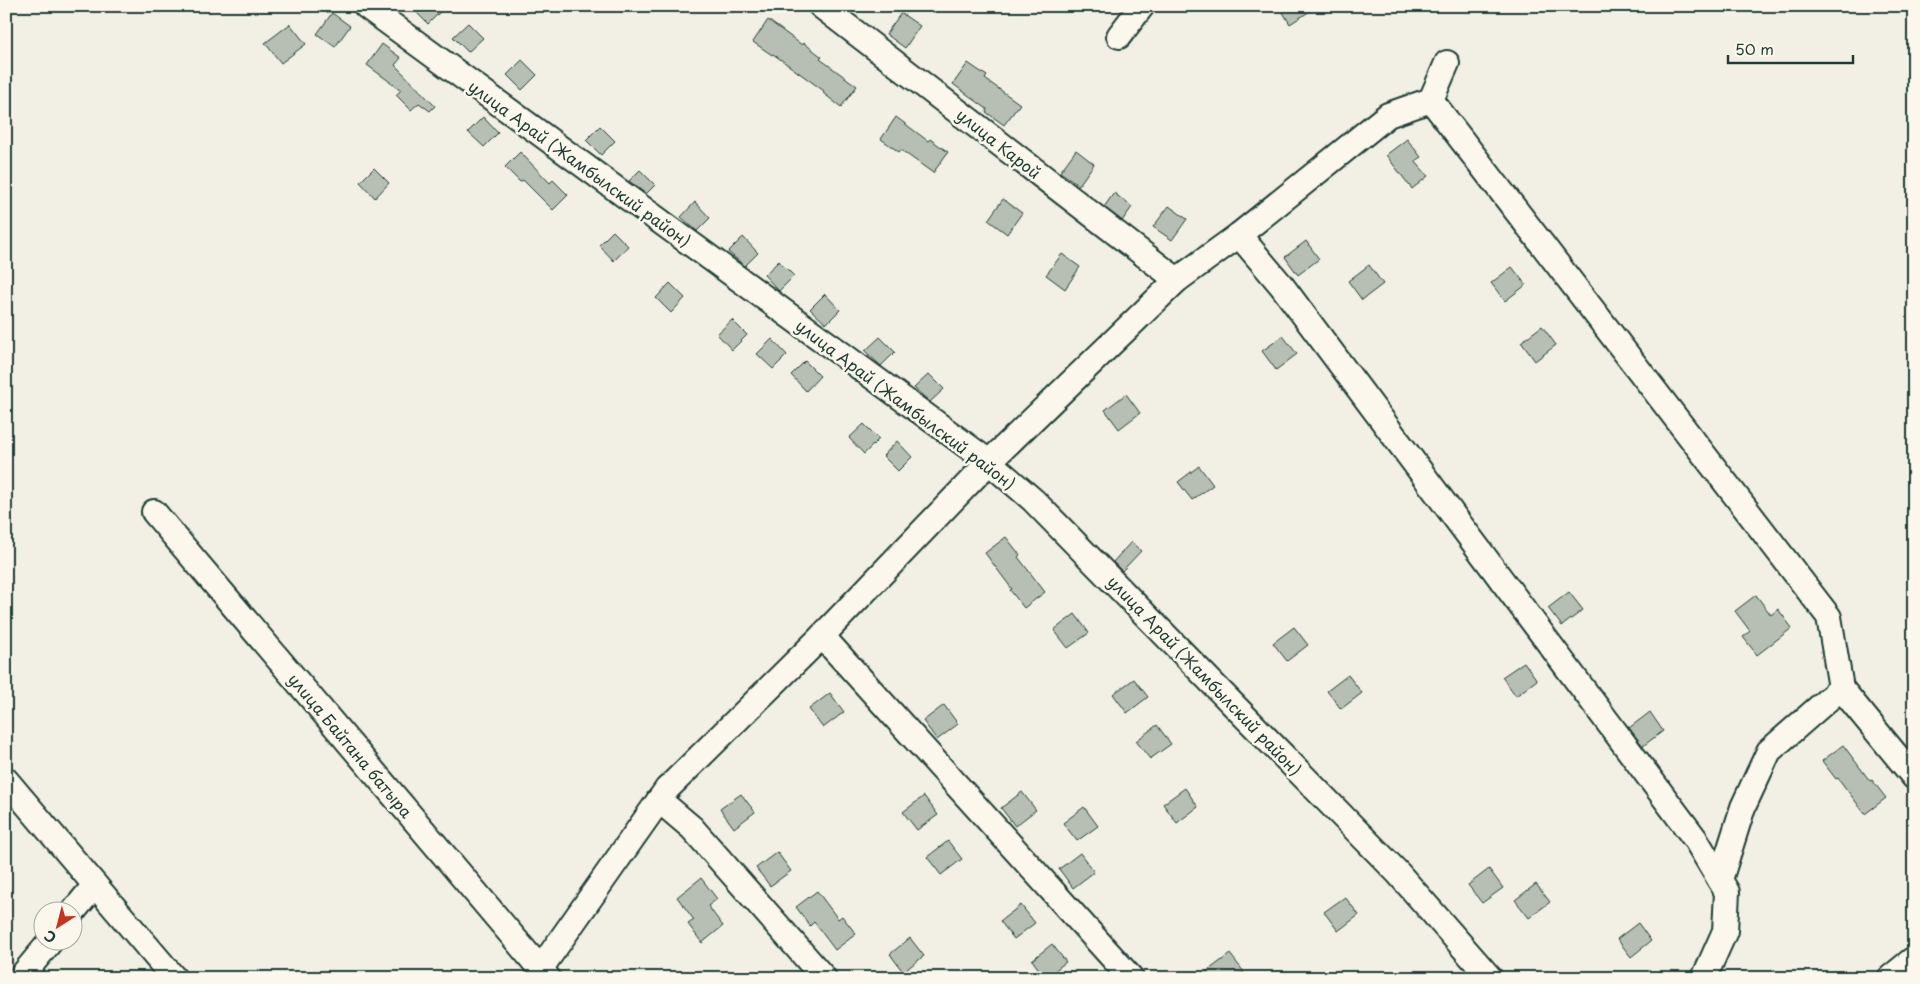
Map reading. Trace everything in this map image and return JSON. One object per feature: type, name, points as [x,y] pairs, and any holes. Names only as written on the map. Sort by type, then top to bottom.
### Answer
[{"type":"street","name":"улица Арай (Жамбылский район)","points":[[366,6],[989,462],[1033,500],[1398,873],[1490,978]]},
{"type":"street","name":"улица Карой","points":[[821,6],[1177,280]]},
{"type":"street","points":[[1119,36],[1142,6]]},
{"type":"street","points":[[544,973],[667,789],[822,636],[989,462],[1177,280],[1239,235],[1388,114],[1431,100],[1447,64]]},
{"type":"street","points":[[1431,100],[1829,617],[1841,688],[1914,777]]},
{"type":"street","points":[[1239,235],[1282,286],[1696,840],[1727,892],[1725,931],[1704,978]]},
{"type":"street","name":"улица Байтана батыра","points":[[154,512],[544,973]]},
{"type":"street","points":[[822,636],[1131,978]]},
{"type":"street","points":[[1720,880],[1742,807],[1769,751],[1841,688]]},
{"type":"street","points":[[6,780],[174,978]]},
{"type":"street","points":[[659,800],[692,828],[824,978]]},
{"type":"street","points":[[81,902],[95,885]]},
{"type":"street","points":[[20,978],[42,952]]},
{"type":"street","points":[[1890,978],[1912,960]]},
{"type":"building","points":[[410,6],[446,6],[428,24]]},
{"type":"building","points":[[1279,6],[1318,6],[1290,24]]},
{"type":"building","points":[[332,13],[350,26],[335,47],[317,34]]},
{"type":"building","points":[[901,13],[920,26],[905,48],[886,34]]},
{"type":"building","points":[[768,20],[802,45],[804,43],[822,57],[820,59],[857,86],[841,107],[823,93],[824,91],[753,42]]},
{"type":"building","points":[[468,23],[483,38],[468,52],[453,37]]},
{"type":"building","points":[[290,24],[306,44],[281,63],[265,43]]},
{"type":"building","points":[[382,44],[401,58],[395,65],[435,106],[430,111],[419,103],[411,110],[396,95],[401,90],[367,65]]},
{"type":"building","points":[[522,60],[537,75],[522,90],[507,75]]},
{"type":"building","points":[[968,63],[987,76],[985,79],[1020,104],[1004,125],[986,112],[987,109],[953,84]]},
{"type":"building","points":[[483,117],[498,133],[484,147],[468,132]]},
{"type":"building","points":[[896,117],[928,141],[930,139],[948,152],[933,173],[901,150],[899,152],[881,139]]},
{"type":"building","points":[[600,126],[615,141],[601,155],[586,140]]},
{"type":"building","points":[[1407,139],[1421,157],[1415,161],[1428,176],[1412,189],[1386,155]]},
{"type":"building","points":[[1076,150],[1094,164],[1079,185],[1060,172]]},
{"type":"building","points":[[520,152],[550,183],[553,180],[568,195],[553,210],[523,180],[520,182],[505,167]]},
{"type":"building","points":[[374,168],[389,183],[375,198],[360,182]]},
{"type":"building","points":[[640,170],[655,185],[646,194],[629,181]]},
{"type":"building","points":[[1114,193],[1132,207],[1122,221],[1104,207]]},
{"type":"building","points":[[1003,199],[1022,213],[1007,234],[988,220]]},
{"type":"building","points":[[695,202],[710,218],[697,231],[681,217]]},
{"type":"building","points":[[1169,206],[1187,219],[1172,240],[1153,227]]},
{"type":"building","points":[[613,231],[628,246],[614,261],[599,245]]},
{"type":"building","points":[[743,237],[758,253],[745,266],[728,252]]},
{"type":"building","points":[[1306,241],[1319,259],[1298,275],[1285,257]]},
{"type":"building","points":[[1062,254],[1080,267],[1065,289],[1046,275]]},
{"type":"building","points":[[779,261],[794,276],[779,291],[764,275]]},
{"type":"building","points":[[1369,265],[1383,284],[1362,300],[1348,281]]},
{"type":"building","points":[[1512,267],[1526,285],[1505,301],[1491,283]]},
{"type":"building","points":[[670,283],[685,298],[671,313],[656,298]]},
{"type":"building","points":[[825,294],[840,310],[826,324],[810,309]]},
{"type":"building","points":[[732,320],[747,335],[732,350],[717,334]]},
{"type":"building","points":[[1542,326],[1556,345],[1535,361],[1521,342]]},
{"type":"building","points":[[1283,336],[1297,354],[1276,370],[1262,351]]},
{"type":"building","points":[[880,337],[895,352],[881,366],[865,351]]},
{"type":"building","points":[[772,339],[787,355],[773,369],[757,354]]},
{"type":"building","points":[[805,361],[820,376],[806,391],[791,375]]},
{"type":"building","points":[[929,374],[944,389],[930,402],[914,388]]},
{"type":"building","points":[[1126,394],[1140,413],[1119,429],[1105,410]]},
{"type":"building","points":[[864,424],[879,439],[864,454],[849,438]]},
{"type":"building","points":[[897,441],[912,457],[898,471],[883,456]]},
{"type":"building","points":[[1199,466],[1213,485],[1192,500],[1178,482]]},
{"type":"building","points":[[1006,537],[1020,555],[1018,557],[1045,592],[1024,608],[985,553]]},
{"type":"building","points":[[1131,542],[1141,551],[1122,571],[1113,562]]},
{"type":"building","points":[[1569,592],[1583,610],[1562,626],[1548,608]]},
{"type":"building","points":[[1756,595],[1771,615],[1778,609],[1792,628],[1757,655],[1743,637],[1750,631],[1735,611]]},
{"type":"building","points":[[1075,614],[1089,633],[1068,648],[1054,630]]},
{"type":"building","points":[[1294,627],[1308,645],[1287,661],[1273,643]]},
{"type":"building","points":[[1524,662],[1537,680],[1516,696],[1502,677]]},
{"type":"building","points":[[1348,675],[1362,693],[1341,709],[1327,691]]},
{"type":"building","points":[[1134,679],[1148,697],[1127,713],[1113,694]]},
{"type":"building","points":[[830,693],[844,712],[823,728],[809,709]]},
{"type":"building","points":[[944,705],[958,724],[937,740],[923,721]]},
{"type":"building","points":[[1650,712],[1663,731],[1643,746],[1629,728]]},
{"type":"building","points":[[1157,725],[1171,744],[1150,759],[1136,741]]},
{"type":"building","points":[[1843,745],[1870,781],[1872,780],[1886,798],[1865,814],[1838,778],[1836,779],[1822,761]]},
{"type":"building","points":[[1185,788],[1198,807],[1177,823],[1163,804]]},
{"type":"building","points":[[1022,792],[1036,810],[1015,826],[1001,808]]},
{"type":"building","points":[[741,794],[755,812],[734,828],[720,809]]},
{"type":"building","points":[[924,796],[938,815],[917,830],[903,812]]},
{"type":"building","points":[[1084,807],[1098,826],[1077,841],[1063,823]]},
{"type":"building","points":[[948,841],[962,859],[941,875],[927,857]]},
{"type":"building","points":[[777,852],[791,871],[770,886],[756,868]]},
{"type":"building","points":[[1080,853],[1094,872],[1073,888],[1059,869]]},
{"type":"building","points":[[1489,869],[1503,888],[1482,903],[1468,885]]},
{"type":"building","points":[[701,878],[717,899],[708,906],[723,926],[702,943],[688,924],[694,920],[677,897]]},
{"type":"building","points":[[1536,884],[1550,902],[1529,918],[1515,900]]},
{"type":"building","points":[[817,891],[838,919],[842,916],[856,934],[835,950],[814,922],[810,926],[796,907]]},
{"type":"building","points":[[1345,897],[1359,915],[1338,931],[1324,912]]},
{"type":"building","points":[[1021,905],[1035,923],[1014,939],[1000,921]]},
{"type":"building","points":[[1638,923],[1651,941],[1631,957],[1617,939]]},
{"type":"building","points":[[910,938],[924,956],[903,972],[890,954]]},
{"type":"building","points":[[1052,944],[1066,962],[1045,978],[1032,960]]},
{"type":"building","points":[[1230,954],[1244,972],[1236,978],[1198,978]]}]
